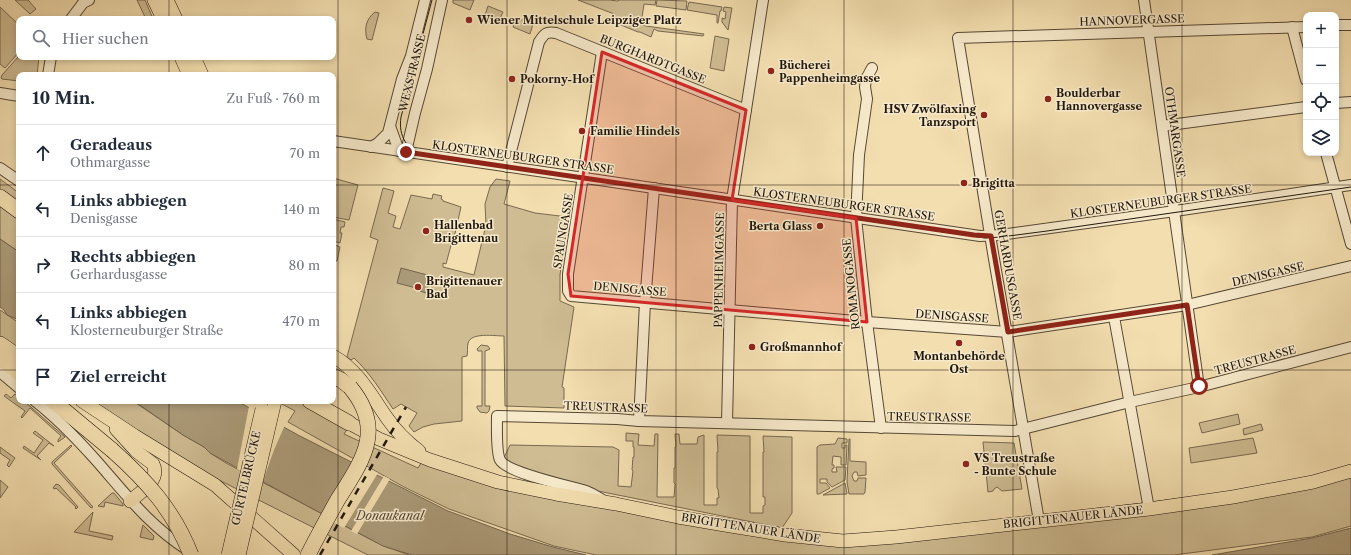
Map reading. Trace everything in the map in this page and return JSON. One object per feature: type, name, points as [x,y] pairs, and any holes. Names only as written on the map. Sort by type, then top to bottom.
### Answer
[{"type":"highway","points":[[0,197],[16,209]]},
{"type":"highway","points":[[0,344],[16,355]]},
{"type":"highway","points":[[0,357],[16,370]]},
{"type":"highway","points":[[308,555],[324,524],[356,471],[365,452],[367,443],[368,427],[362,403],[350,387],[336,378]]},
{"type":"highway","points":[[57,404],[132,467],[160,498],[179,527],[190,555]]},
{"type":"highway","name":"BRIGITTENAUER LÄNDE","points":[[315,404],[349,423]]},
{"type":"main road","points":[[154,0],[162,16]]},
{"type":"main road","points":[[167,0],[175,16]]},
{"type":"main road","points":[[182,60],[188,72]]},
{"type":"main road","points":[[195,60],[201,72]]},
{"type":"main road","points":[[336,358],[346,364],[358,375],[399,433],[412,446],[430,460]]},
{"type":"main road","points":[[87,404],[135,436],[215,485],[294,555]]},
{"type":"main road","name":"GÜRTELBRÜCKE","points":[[228,555],[263,404]]},
{"type":"main road","name":"GÜRTELBRÜCKE","points":[[239,555],[274,404]]},
{"type":"main road","points":[[108,418],[136,451],[154,466],[155,473],[151,483],[130,501]]},
{"type":"main road","name":"BRIGITTENAUER LÄNDE","points":[[349,423],[379,439],[430,460],[498,482],[556,494],[608,502],[678,517],[785,535],[843,541],[896,537],[1149,509],[1233,497],[1313,482],[1351,471]]},
{"type":"street","points":[[73,16],[83,3],[89,0]]},
{"type":"street","name":"WEXSTRASSE","points":[[390,126],[402,78],[411,56],[424,0]]},
{"type":"street","name":"WEXSTRASSE","points":[[402,151],[427,69],[442,0]]},
{"type":"street","name":"PAPPENHEIMGASSE","points":[[728,423],[732,200],[763,0]]},
{"type":"street","name":"OTHMARGASSE","points":[[1144,0],[1199,386]]},
{"type":"street","points":[[1339,25],[1351,24]]},
{"type":"street","points":[[1292,27],[1303,69]]},
{"type":"street","name":"HANNOVERGASSE","points":[[958,38],[1303,27]]},
{"type":"street","name":"BURGHARDTGASSE","points":[[506,167],[539,42],[544,34],[550,32],[556,32],[746,110]]},
{"type":"street","name":"GERHARDUSGASSE","points":[[958,38],[1039,520]]},
{"type":"street","name":"SPAUNGASSE","points":[[571,296],[568,290],[568,274],[602,52]]},
{"type":"street","points":[[48,72],[50,60]]},
{"type":"street","name":"ROMANOGASSE","points":[[872,68],[866,79],[865,87],[867,98],[859,155],[856,218],[867,322],[881,428]]},
{"type":"street","points":[[0,93],[16,96]]},
{"type":"street","points":[[1339,104],[1351,102]]},
{"type":"street","points":[[1162,126],[1303,107]]},
{"type":"street","points":[[371,147],[388,133],[390,126]]},
{"type":"street","points":[[390,126],[402,151]]},
{"type":"street","name":"KLOSTERNEUBURGER STRASSE","points":[[336,141],[856,218],[974,235],[991,236],[1351,185]]},
{"type":"street","points":[[1327,156],[1351,244]]},
{"type":"street","points":[[0,168],[16,180]]},
{"type":"street","points":[[639,421],[645,303],[654,188]]},
{"type":"street","name":"DENISGASSE","points":[[571,296],[867,322],[1008,332],[1187,305],[1351,266]]},
{"type":"street","points":[[1114,317],[1149,509]]},
{"type":"street","name":"TREUSTRASSE","points":[[608,502],[588,492],[524,473],[509,467],[500,461],[498,454],[497,416],[1015,431],[1351,347]]},
{"type":"street","points":[[0,372],[16,385]]},
{"type":"street","points":[[39,404],[80,442],[146,518],[164,534],[195,555]]},
{"type":"highlighted area","points":[[602,52],[746,110],[732,200],[856,218],[867,322],[571,296],[568,274]]},
{"type":"shaded area","points":[[15,0],[28,0],[36,9],[30,14]]},
{"type":"shaded area","points":[[137,0],[145,0],[152,16],[145,16]]},
{"type":"shaded area","points":[[453,0],[474,0],[470,10],[453,3]]},
{"type":"shaded area","points":[[578,0],[656,0],[655,5],[644,4],[641,24],[704,34],[703,36],[658,31],[654,29],[651,37],[611,21],[614,14]]},
{"type":"shaded area","points":[[657,0],[687,1],[686,10],[656,6]]},
{"type":"shaded area","points":[[689,2],[722,7],[718,23],[717,15],[687,10]]},
{"type":"shaded area","points":[[488,6],[503,12],[499,21],[485,15]]},
{"type":"shaded area","points":[[0,7],[16,22],[16,55],[5,68],[0,64]]},
{"type":"shaded area","points":[[724,7],[732,8],[728,30],[722,22],[722,18],[725,19],[726,12],[723,11]]},
{"type":"shaded area","points":[[375,12],[379,13],[372,40],[367,39],[366,24]]},
{"type":"shaded area","points":[[517,18],[533,24],[530,34],[513,27]]},
{"type":"shaded area","points":[[715,36],[729,39],[724,71],[710,68]]},
{"type":"shaded area","points":[[16,59],[39,60],[37,72],[16,72],[16,81],[2,79],[2,75]]},
{"type":"shaded area","points":[[0,179],[16,191],[16,203],[0,191]]},
{"type":"shaded area","points":[[336,179],[358,185],[349,220],[336,218]]},
{"type":"shaded area","points":[[496,179],[510,181],[504,204],[535,213],[568,217],[560,275],[560,301],[574,307],[562,387],[564,388],[564,408],[505,406],[504,336],[478,336],[470,340],[468,343],[467,356],[462,357],[462,421],[434,424],[423,427],[414,432],[409,426],[417,413],[401,404],[393,409],[365,370],[354,358],[351,360],[347,357],[378,240],[370,237],[383,188],[394,191],[388,213],[396,216],[393,227],[400,229],[411,195],[432,199],[433,194],[442,196],[441,199],[443,201],[461,207],[454,238],[446,264],[443,263],[443,267],[474,275],[486,225],[485,204],[490,187]]},
{"type":"shaded area","points":[[0,203],[16,215],[16,250],[0,239]]},
{"type":"shaded area","points":[[336,220],[345,222],[344,227],[341,227],[340,233],[342,233],[340,243],[336,242]]},
{"type":"shaded area","points":[[336,245],[340,247],[336,261]]},
{"type":"shaded area","points":[[0,310],[16,321],[16,350],[0,338]]},
{"type":"shaded area","points":[[481,345],[488,346],[490,349],[485,351],[485,406],[490,406],[487,413],[480,412],[477,408],[477,406],[482,406],[482,351],[478,351],[477,349]]},
{"type":"shaded area","points":[[6,394],[11,398],[15,394],[16,404],[27,404],[65,437],[58,442],[61,436],[30,408],[22,418],[21,417],[25,411],[4,396]]},
{"type":"shaded area","points":[[95,404],[137,404],[226,463],[366,537],[384,546],[409,555],[368,555],[205,473]]},
{"type":"shaded area","points":[[282,404],[306,404],[348,428],[344,434],[418,468],[421,463],[816,544],[1351,477],[1351,526],[1312,537],[1174,555],[596,555],[554,546],[449,509],[404,487],[288,422],[295,411]]},
{"type":"shaded area","points":[[1238,414],[1240,424],[1202,433],[1199,423]]},
{"type":"shaded area","points":[[1261,424],[1263,430],[1244,435],[1243,429]]},
{"type":"shaded area","points":[[35,431],[54,446],[49,443],[37,456],[41,460],[23,448],[24,446],[34,453],[43,440],[33,433]]},
{"type":"shaded area","points":[[626,433],[639,434],[638,445],[654,446],[655,434],[658,434],[657,497],[674,497],[676,447],[675,434],[679,434],[680,444],[697,444],[698,437],[704,435],[704,505],[717,505],[717,498],[719,498],[717,488],[717,435],[750,436],[750,513],[763,513],[763,506],[765,505],[765,497],[763,497],[763,436],[792,437],[792,513],[782,528],[583,488],[525,471],[503,460],[510,445],[613,447],[619,450],[618,486],[631,487],[634,447],[633,441],[626,441]]},
{"type":"shaded area","points":[[838,438],[847,439],[847,443],[842,443],[842,448],[845,448],[845,445],[847,445],[846,465],[841,465],[841,457],[833,456],[832,465],[834,465],[834,468],[832,469],[832,472],[837,472],[836,467],[846,467],[845,480],[832,487],[827,482],[827,479],[820,479],[820,483],[826,483],[830,488],[817,494],[817,447],[820,445],[835,444]]},
{"type":"shaded area","points":[[1253,438],[1257,453],[1191,463],[1189,448]]},
{"type":"shaded area","points":[[849,439],[850,461],[866,462],[866,475],[858,476],[857,472],[854,472],[852,476],[854,481],[857,481],[858,478],[866,478],[864,494],[849,494],[847,482]]},
{"type":"shaded area","points":[[983,442],[1014,443],[1022,489],[1002,491],[997,487],[993,491],[988,492]]},
{"type":"shaded area","points":[[71,445],[72,446],[54,463],[93,507],[91,508],[52,464],[52,462]]},
{"type":"shaded area","points":[[0,447],[15,458],[9,467],[7,465],[10,460],[0,453]]},
{"type":"shaded area","points":[[0,480],[8,487],[0,498]]},
{"type":"shaded area","points":[[845,483],[847,494],[823,495]]},
{"type":"shaded area","points":[[56,484],[59,485],[78,507],[76,509],[76,507],[56,488],[53,488]]},
{"type":"shaded area","points":[[112,493],[114,493],[123,506],[105,502],[104,507],[98,506]]},
{"type":"shaded area","points":[[93,512],[89,531],[113,536],[112,540],[74,532]]},
{"type":"shaded area","points":[[143,525],[154,536],[153,540],[140,537]]},
{"type":"water","points":[[0,239],[16,250],[16,319],[7,315],[0,307]]},
{"type":"water","points":[[401,268],[431,276],[426,293],[420,291],[420,289],[397,283]]},
{"type":"water","name":"Donaukanal","points":[[138,404],[242,404],[298,435],[448,511],[510,534],[586,555],[412,555],[383,546],[210,453],[204,447],[183,435]]},
{"type":"water","points":[[1351,528],[1351,555],[1212,555],[1312,538]]},
{"type":"pier","points":[[249,406],[285,425],[262,484],[237,469]]},
{"type":"pier","points":[[367,467],[378,473],[344,528],[333,522]]},
{"type":"pier","points":[[384,476],[390,479],[357,534],[351,531]]},
{"type":"tram line","points":[[432,0],[400,124],[405,142],[419,154],[426,156],[985,238],[1047,231],[1351,187]]},
{"type":"railway","points":[[320,555],[406,407]]},
{"type":"place","name":"Wiener Mittelschule Leipziger Platz","points":[[469,20]]},
{"type":"place","name":"Bücherei Pappenheimgasse","points":[[771,71]]},
{"type":"place","name":"Pokorny-Hof","points":[[512,79]]},
{"type":"place","name":"Boulderbar Hannovergasse","points":[[1048,99]]},
{"type":"place","name":"HSV Zwölfaxing Tanzsport","points":[[984,115]]},
{"type":"place","name":"Familie Hindels","points":[[582,131]]},
{"type":"place","name":"Brigitta","points":[[964,183]]},
{"type":"place","name":"Berta Glass","points":[[820,226]]},
{"type":"place","name":"Hallenbad Brigittenau","points":[[426,231]]},
{"type":"place","name":"Brigittenauer Bad","points":[[418,287]]},
{"type":"place","name":"Montanbehörde Ost","points":[[959,343]]},
{"type":"place","name":"Großmannhof","points":[[752,347]]},
{"type":"place","name":"VS Treustraße - Bunte Schule","points":[[966,464]]},
{"type":"route","points":[[406,152],[980,236],[991,236],[1008,332],[1187,305],[1199,386]]}]
